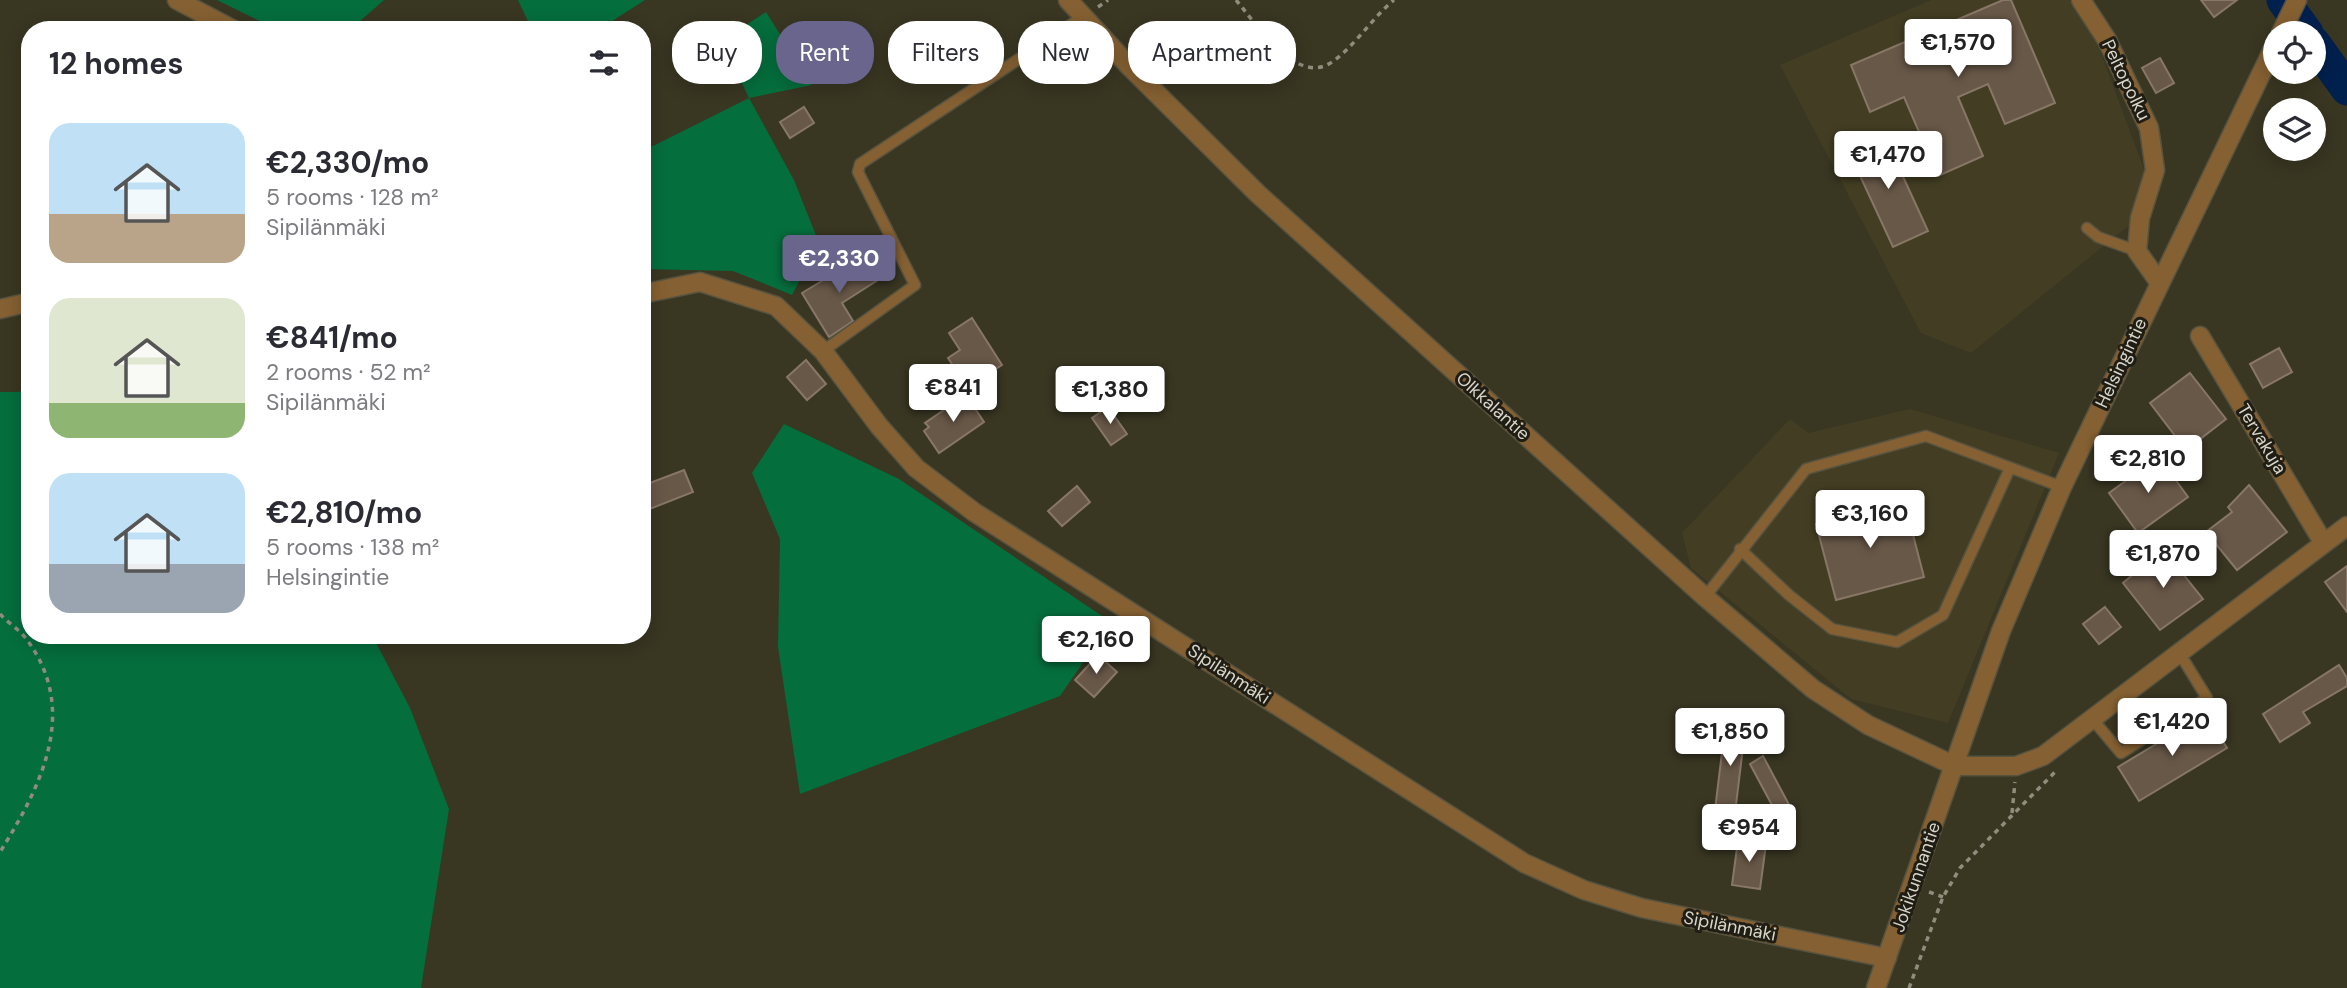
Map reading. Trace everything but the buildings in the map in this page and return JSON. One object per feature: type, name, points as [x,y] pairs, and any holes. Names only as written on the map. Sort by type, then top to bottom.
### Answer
[{"type":"street","points":[[177,0],[217,21]]},
{"type":"street","name":"Olkkalantie","points":[[1068,0],[1129,66],[1258,194],[1705,597],[1813,689],[1868,724],[1955,766]]},
{"type":"street","name":"Peltopolku","points":[[2081,0],[2107,40],[2149,128],[2155,170],[2140,218],[2137,251]]},
{"type":"street","points":[[2287,21],[2297,0]]},
{"type":"street","name":"Helsingintie","points":[[1955,766],[2001,631],[2062,487],[2263,70]]},
{"type":"street","points":[[2137,251],[2159,282]]},
{"type":"street","name":"Sipilänmäki","points":[[651,292],[700,282],[776,306],[823,351],[879,426],[916,468],[975,512],[1524,863],[1584,890],[1642,908],[1887,958]]},
{"type":"street","points":[[0,309],[21,304]]},
{"type":"street","name":"Tervakuja","points":[[2200,336],[2323,542]]},
{"type":"street","points":[[1955,766],[2016,766],[2043,756],[2347,526]]},
{"type":"street","name":"Jokikunnantie","points":[[1877,988],[1955,766]]},
{"type":"lane","points":[[823,351],[915,285],[858,172],[860,164],[1084,16]]},
{"type":"lane","points":[[2087,228],[2098,237],[2137,251]]},
{"type":"lane","points":[[1705,597],[1740,549],[1806,469],[1926,436],[2062,487]]},
{"type":"lane","points":[[1740,549],[1789,595],[1832,629],[1897,642],[1943,615],[2010,468]]},
{"type":"lane","points":[[2094,720],[2121,753],[2207,698],[2180,654]]},
{"type":"path","points":[[1236,0],[1283,54],[1299,66],[1314,69],[1332,63],[1394,0]]},
{"type":"path","points":[[0,614],[21,633]]},
{"type":"path","points":[[0,852],[44,773],[52,745],[52,706],[46,675],[29,644]]},
{"type":"path","points":[[2012,814],[2016,766]]},
{"type":"path","points":[[1909,988],[1943,897]]},
{"type":"shaded area","points":[[1931,0],[2069,0],[2090,24],[2144,169],[2132,223],[1971,353],[1921,333],[1780,65]]},
{"type":"shaded area","points":[[1910,409],[2059,453],[1948,723],[1851,699],[1691,568],[1682,533],[1790,419],[1808,433]]},
{"type":"green space","points":[[217,0],[384,0],[360,21],[260,21]]},
{"type":"green space","points":[[518,0],[645,0],[612,21],[528,21]]},
{"type":"green space","points":[[766,12],[776,28],[776,84],[812,85],[749,98],[742,84],[762,84],[762,21],[752,21]]},
{"type":"green space","points":[[749,98],[794,180],[819,243],[792,295],[733,271],[651,269],[653,146]]},
{"type":"green space","points":[[21,391],[21,644],[377,644],[410,708],[449,809],[421,988],[0,988],[0,392]]},
{"type":"green space","points":[[784,424],[899,479],[1111,622],[1060,696],[800,794],[778,647],[780,539],[752,473]]},
{"type":"waterway","points":[[2283,0],[2298,21]]},
{"type":"waterway","points":[[2326,60],[2347,89]]}]
